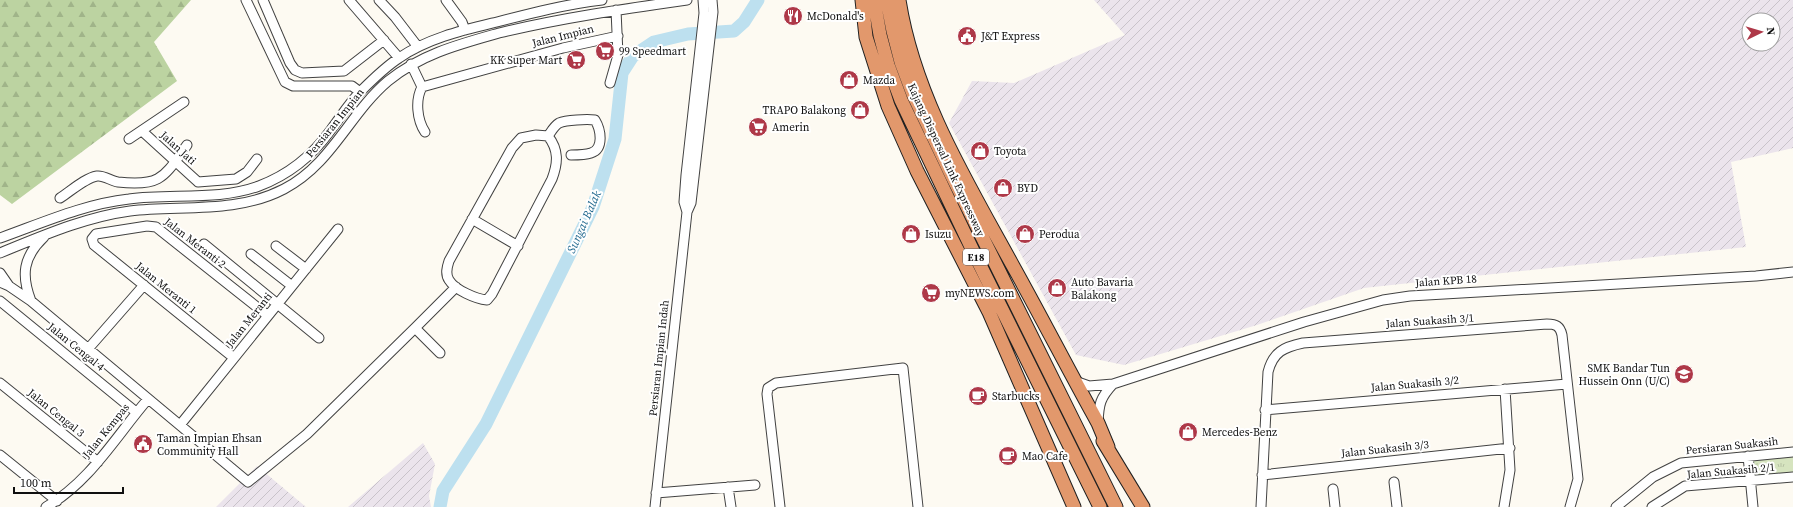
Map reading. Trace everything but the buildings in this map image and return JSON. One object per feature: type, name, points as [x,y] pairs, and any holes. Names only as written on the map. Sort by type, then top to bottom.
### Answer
[{"type":"highway","points":[[862,0],[866,37],[888,106],[917,171],[989,312],[1074,507]]},
{"type":"highway","name":"Kajang Dispersal Link Expressway","points":[[874,0],[880,35],[888,65],[901,100],[974,253],[1100,507]]},
{"type":"highway","name":"Kajang Dispersal Link Expressway","points":[[887,0],[901,62],[913,94],[1009,293],[1116,507]]},
{"type":"highway","points":[[899,0],[903,28],[911,57],[940,126],[993,230],[1098,423],[1108,447]]},
{"type":"highway","points":[[1009,293],[1019,300],[1025,308],[1093,427],[1108,447],[1143,507]]},
{"type":"street","points":[[246,0],[286,82],[293,86],[352,86],[360,92]]},
{"type":"street","points":[[263,0],[290,63],[296,70],[302,73],[344,71],[384,40]]},
{"type":"street","points":[[348,0],[399,58]]},
{"type":"street","points":[[379,0],[395,17],[418,47]]},
{"type":"street","points":[[446,0],[462,22],[465,30]]},
{"type":"street","points":[[580,15],[590,11],[603,0],[618,7],[628,8]]},
{"type":"street","name":"Persiaran Impian","points":[[0,238],[105,202],[131,198],[238,192],[259,186],[278,178],[296,166],[320,143],[360,92],[399,58],[418,47],[465,30],[526,14],[579,3],[603,0]]},
{"type":"street","name":"Persiaran Impian","points":[[0,253],[47,234],[108,215],[132,211],[199,208],[239,204],[263,198],[284,189],[305,176],[330,151],[369,100],[386,82],[411,64],[430,55],[468,41],[528,26],[580,15],[687,0]]},
{"type":"street","name":"Persiaran Impian Indah","points":[[703,0],[708,13]]},
{"type":"street","name":"Persiaran Impian Indah","points":[[655,507],[687,212],[691,202],[703,54],[708,13],[712,0]]},
{"type":"street","points":[[610,83],[618,55],[616,10]]},
{"type":"street","name":"Jalan Impian","points":[[422,87],[563,48],[618,36]]},
{"type":"street","points":[[411,64],[422,87],[418,95],[420,124],[426,132]]},
{"type":"street","points":[[129,139],[184,102]]},
{"type":"street","points":[[548,136],[559,123],[588,119],[595,120],[600,135],[599,145],[596,151],[590,154],[572,156]]},
{"type":"street","name":"Jalan Jati","points":[[142,131],[198,182]]},
{"type":"street","points":[[536,135],[548,136],[555,145],[558,157],[557,167],[518,246],[488,300],[481,299],[456,287],[448,279],[447,270],[449,261],[472,219],[512,148],[521,138],[536,135]]},
{"type":"street","points":[[60,198],[92,177],[100,176],[120,182],[134,184],[151,183],[159,179],[187,145]]},
{"type":"street","points":[[199,208],[198,182],[236,178],[247,172],[257,159]]},
{"type":"street","points":[[472,219],[518,246]]},
{"type":"street","name":"Jalan Meranti 2","points":[[96,234],[147,226],[156,227],[267,315]]},
{"type":"street","name":"Jalan Meranti","points":[[180,425],[267,315],[338,229]]},
{"type":"street","points":[[30,301],[25,276],[26,260],[33,247],[47,234]]},
{"type":"street","name":"Jalan Meranti 1","points":[[96,234],[92,239],[94,245],[234,358]]},
{"type":"street","points":[[204,244],[319,338]]},
{"type":"street","points":[[276,246],[306,269]]},
{"type":"street","points":[[251,254],[292,286]]},
{"type":"street","name":"Jalan KPB 18","points":[[1075,381],[1088,386],[1113,384],[1304,322],[1389,299],[1410,296],[1506,289],[1756,276],[1793,272]]},
{"type":"street","points":[[0,273],[4,284],[30,301],[248,482],[307,434],[456,287]]},
{"type":"street","points":[[88,349],[144,285]]},
{"type":"street","name":"Jalan Cengal 4","points":[[0,301],[136,412]]},
{"type":"street","name":"Jalan Suakasih 3/1","points":[[1261,507],[1265,410],[1270,363],[1275,355],[1283,350],[1302,343],[1556,324],[1560,328],[1562,335],[1578,479],[1570,507]]},
{"type":"street","points":[[415,328],[440,353]]},
{"type":"street","points":[[780,507],[767,394],[768,388],[776,383],[903,368],[910,429],[917,454],[918,507]]},
{"type":"street","name":"Jalan Cengal 3","points":[[0,383],[98,462]]},
{"type":"street","points":[[1098,423],[1099,404],[1104,393],[1113,384]]},
{"type":"street","name":"Jalan Suakasih 3/2","points":[[1265,410],[1567,384]]},
{"type":"street","points":[[1504,507],[1510,470],[1510,448],[1505,389]]},
{"type":"street","name":"Jalan Kempas","points":[[46,507],[57,501],[98,462],[136,412],[148,399]]},
{"type":"street","points":[[910,429],[920,429]]},
{"type":"street","name":"Jalan Suakasih 3/3","points":[[1262,475],[1510,448]]},
{"type":"street","name":"Persiaran Suakasih","points":[[1616,507],[1653,477],[1681,463],[1793,452]]},
{"type":"street","points":[[0,455],[57,501]]},
{"type":"street","points":[[1748,456],[1753,507]]},
{"type":"street","name":"Jalan Suakasih 2/1","points":[[1652,507],[1685,486],[1793,477]]},
{"type":"street","points":[[1394,482],[1397,507]]},
{"type":"street","points":[[656,493],[755,485]]},
{"type":"street","points":[[728,487],[731,507]]},
{"type":"street","points":[[1333,489],[1335,507]]},
{"type":"shaded area","points":[[1094,0],[1793,0],[1793,148],[1731,162],[1746,247],[1364,288],[1257,325],[1124,365],[1076,355],[949,123],[972,81],[1014,83],[1125,35]]},
{"type":"shaded area","points":[[423,443],[435,464],[429,496],[431,507],[348,507]]},
{"type":"shaded area","points":[[257,466],[306,507],[216,507]]},
{"type":"green space","points":[[0,0],[191,0],[154,42],[177,81],[12,204],[0,195]]},
{"type":"green space","points":[[1793,455],[1793,474],[1753,477],[1751,459]]},
{"type":"waterway","name":"Sungai Balak","points":[[440,507],[443,491],[486,424],[593,207],[615,139],[622,73],[633,56],[654,42],[688,34],[734,31],[744,22],[758,0]]},
{"type":"place","name":"McDonald's","points":[[793,16]]},
{"type":"place","name":"J&T Express","points":[[967,36]]},
{"type":"place","name":"99 Speedmart","points":[[605,51]]},
{"type":"place","name":"KK Super Mart","points":[[576,60]]},
{"type":"place","name":"Mazda","points":[[849,80]]},
{"type":"place","name":"TRAPO Balakong","points":[[860,110]]},
{"type":"place","name":"Amerin","points":[[758,127]]},
{"type":"place","name":"Toyota","points":[[980,151]]},
{"type":"place","name":"BYD","points":[[1003,188]]},
{"type":"place","name":"Isuzu","points":[[911,234]]},
{"type":"place","name":"Perodua","points":[[1025,234]]},
{"type":"place","name":"Auto Bavaria Balakong","points":[[1057,288]]},
{"type":"place","name":"myNEWS.com","points":[[931,293]]},
{"type":"place","name":"SMK Bandar Tun Hussein Onn (U/C)","points":[[1684,374]]},
{"type":"place","name":"Starbucks","points":[[978,396]]},
{"type":"place","name":"Mercedes-Benz","points":[[1188,432]]},
{"type":"place","name":"Taman Impian Ehsan Community Hall","points":[[143,444]]},
{"type":"place","name":"Mao Cafe","points":[[1008,456]]}]
